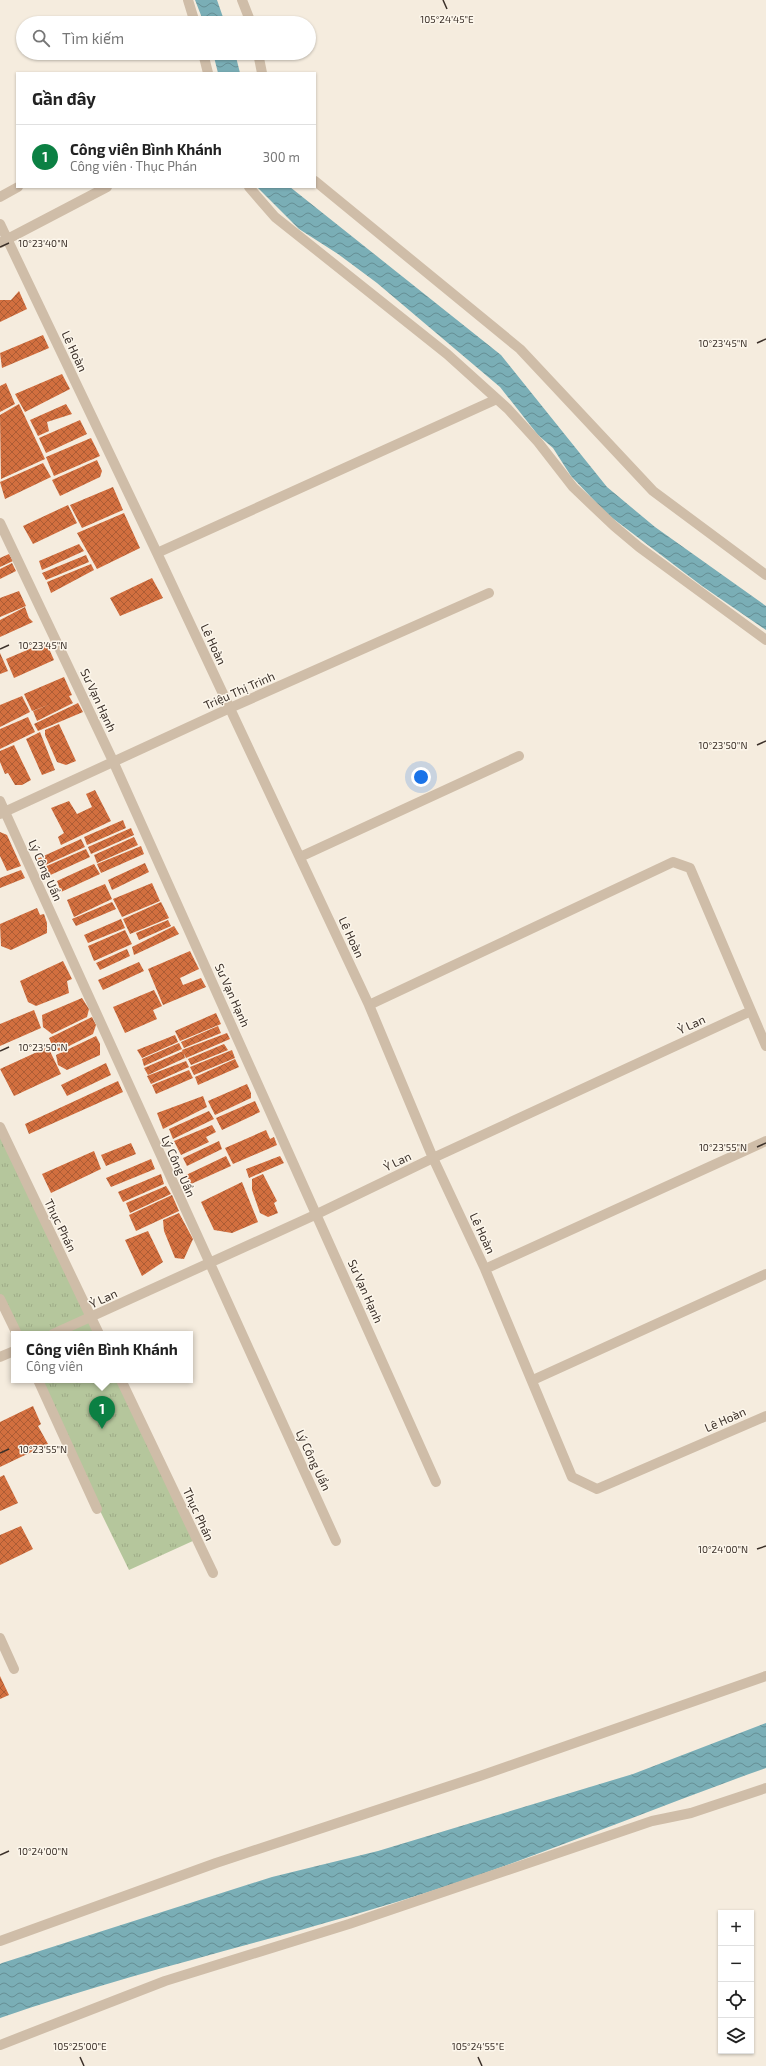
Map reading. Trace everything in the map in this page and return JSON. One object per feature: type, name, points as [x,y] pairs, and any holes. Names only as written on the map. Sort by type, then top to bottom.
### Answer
[{"type":"street","points":[[188,0],[193,16]]},
{"type":"street","points":[[242,0],[248,16]]},
{"type":"street","points":[[205,60],[208,72]]},
{"type":"street","points":[[259,60],[262,72]]},
{"type":"street","points":[[316,182],[520,349],[653,490],[766,575]]},
{"type":"street","points":[[0,197],[16,188]]},
{"type":"street","points":[[4,241],[105,188]]},
{"type":"street","points":[[250,188],[275,217],[448,354],[497,399],[538,442],[573,487],[598,512],[639,547],[766,640]]},
{"type":"street","name":"Lê Hoàn","points":[[0,224],[4,241],[157,553],[369,1005],[433,1158],[485,1269],[533,1380],[572,1477],[597,1489],[766,1416]]},
{"type":"street","points":[[157,553],[497,399]]},
{"type":"street","name":"Sư Vạn Hạnh","points":[[0,523],[113,762],[436,1482]]},
{"type":"street","name":"Triệu Thị Trinh","points":[[3,813],[230,708],[489,593]]},
{"type":"street","points":[[300,857],[519,756]]},
{"type":"street","name":"Lý Công Uẩn","points":[[0,801],[3,813],[336,1541]]},
{"type":"street","points":[[369,1005],[672,862],[690,868],[766,1046]]},
{"type":"street","name":"Ỷ Lan","points":[[60,1331],[92,1318],[317,1214],[433,1158],[751,1011]]},
{"type":"street","name":"Thục Phán","points":[[0,1126],[98,1331]]},
{"type":"street","points":[[485,1269],[766,1141]]},
{"type":"street","points":[[533,1380],[766,1274]]},
{"type":"street","points":[[0,1299],[16,1331]]},
{"type":"street","points":[[0,1357],[11,1352]]},
{"type":"street","points":[[39,1383],[97,1510]]},
{"type":"street","name":"Thục Phán","points":[[122,1383],[213,1573]]},
{"type":"street","points":[[0,1638],[14,1669]]},
{"type":"street","points":[[0,1941],[216,1862],[480,1776],[766,1676]]},
{"type":"street","points":[[0,2045],[165,1981],[349,1924],[652,1821],[692,1813],[766,1788]]},
{"type":"green space","points":[[0,1127],[98,1331],[12,1331],[0,1307]]},
{"type":"green space","points":[[37,1383],[121,1383],[195,1540],[129,1570]]},
{"type":"water","points":[[195,0],[217,0],[223,16],[201,16]]},
{"type":"water","points":[[215,60],[237,60],[240,72],[218,72]]},
{"type":"water","points":[[258,188],[291,188],[501,355],[607,487],[655,527],[766,606],[766,630],[702,586],[607,514],[571,476],[553,448],[538,435],[500,387],[377,283],[338,254],[299,229]]},
{"type":"water","points":[[766,1723],[766,1768],[527,1858],[447,1886],[391,1904],[111,1983],[0,2018],[0,1964],[2,1963],[272,1877],[378,1851],[633,1774]]},
{"type":"building","points":[[19,291],[27,309],[0,322],[0,300],[11,300]]},
{"type":"building","points":[[43,335],[49,348],[2,368],[0,353]]},
{"type":"building","points":[[62,374],[70,389],[25,412],[15,394]]},
{"type":"building","points":[[6,383],[15,404],[0,412],[0,386]]},
{"type":"building","points":[[19,404],[45,459],[1,479],[0,415]]},
{"type":"building","points":[[66,404],[72,414],[47,422],[49,431],[38,436],[30,420]]},
{"type":"building","points":[[80,420],[87,434],[46,453],[39,438]]},
{"type":"building","points":[[91,438],[100,456],[54,476],[46,457]]},
{"type":"building","points":[[97,460],[102,471],[100,477],[60,496],[52,480]]},
{"type":"building","points":[[43,463],[51,477],[5,499],[0,482]]},
{"type":"building","points":[[113,487],[123,510],[82,528],[70,505]]},
{"type":"building","points":[[68,505],[77,523],[33,544],[23,526]]},
{"type":"building","points":[[124,513],[140,548],[97,569],[77,533]]},
{"type":"building","points":[[79,544],[84,551],[42,570],[39,561]]},
{"type":"building","points":[[9,554],[13,561],[0,567],[0,558]]},
{"type":"building","points":[[86,555],[89,562],[46,580],[42,573]]},
{"type":"building","points":[[12,563],[16,571],[0,579],[0,569]]},
{"type":"building","points":[[91,564],[94,570],[51,593],[47,582]]},
{"type":"building","points":[[152,578],[163,598],[120,616],[110,598]]},
{"type":"building","points":[[19,591],[26,606],[0,617],[0,598]]},
{"type":"building","points":[[25,607],[29,618],[33,622],[0,637],[0,620]]},
{"type":"building","points":[[46,642],[54,660],[14,678],[6,659]]},
{"type":"building","points":[[0,653],[8,671],[0,674]]},
{"type":"building","points":[[64,677],[72,695],[69,696],[73,703],[37,721],[33,711],[51,704],[32,711],[24,694]]},
{"type":"building","points":[[22,696],[30,712],[0,727],[0,705]]},
{"type":"building","points":[[78,703],[83,712],[38,731],[34,724]]},
{"type":"building","points":[[28,717],[35,732],[0,749],[0,729]]},
{"type":"building","points":[[59,724],[76,761],[66,765],[57,762],[45,735],[45,730]]},
{"type":"building","points":[[40,732],[55,770],[42,775],[26,739]]},
{"type":"building","points":[[14,745],[31,780],[22,785],[15,785],[8,773],[5,774],[0,762],[0,751]]},
{"type":"building","points":[[95,790],[111,821],[61,845],[58,837],[64,833],[51,808],[69,801],[77,814],[92,807],[86,794]]},
{"type":"building","points":[[123,820],[126,828],[87,845],[84,837]]},
{"type":"building","points":[[131,828],[134,835],[91,854],[88,847]]},
{"type":"building","points":[[0,832],[7,835],[21,866],[7,871],[0,856]]},
{"type":"building","points":[[134,837],[138,845],[97,863],[94,855]]},
{"type":"building","points":[[81,839],[85,847],[41,867],[37,859]]},
{"type":"building","points":[[141,846],[144,854],[101,873],[97,864]]},
{"type":"building","points":[[86,849],[90,857],[46,877],[42,868]]},
{"type":"building","points":[[145,863],[149,872],[112,890],[108,880]]},
{"type":"building","points":[[94,864],[100,874],[61,892],[57,881]]},
{"type":"building","points":[[21,870],[25,878],[0,888],[0,878]]},
{"type":"building","points":[[152,883],[160,901],[122,917],[113,899]]},
{"type":"building","points":[[105,884],[112,899],[74,917],[67,900]]},
{"type":"building","points":[[112,902],[116,909],[76,926],[72,919]]},
{"type":"building","points":[[161,902],[169,918],[130,934],[123,919]]},
{"type":"building","points":[[37,908],[40,915],[44,914],[47,923],[47,933],[11,950],[1,946],[0,924]]},
{"type":"building","points":[[121,919],[125,928],[88,943],[84,935]]},
{"type":"building","points":[[168,920],[171,926],[139,940],[136,933]]},
{"type":"building","points":[[174,926],[179,934],[134,955],[132,947]]},
{"type":"building","points":[[125,930],[132,944],[94,961],[88,946]]},
{"type":"building","points":[[127,949],[130,956],[100,970],[96,963]]},
{"type":"building","points":[[190,951],[199,969],[180,978],[183,985],[201,978],[206,987],[163,1005],[148,969]]},
{"type":"building","points":[[63,961],[72,979],[67,981],[69,993],[36,1006],[28,1002],[20,981]]},
{"type":"building","points":[[139,962],[144,971],[103,990],[98,980]]},
{"type":"building","points":[[154,990],[162,1006],[153,1010],[157,1019],[125,1033],[113,1007]]},
{"type":"building","points":[[82,998],[89,1009],[87,1017],[52,1034],[43,1027],[42,1015]]},
{"type":"building","points":[[34,1010],[41,1028],[0,1046],[0,1024]]},
{"type":"building","points":[[216,1013],[221,1024],[180,1041],[175,1031]]},
{"type":"building","points":[[92,1017],[96,1025],[93,1034],[59,1051],[52,1045],[49,1038]]},
{"type":"building","points":[[218,1026],[221,1033],[184,1048],[181,1042]]},
{"type":"building","points":[[227,1033],[230,1039],[186,1058],[182,1050]]},
{"type":"building","points":[[175,1035],[178,1042],[142,1058],[137,1050]]},
{"type":"building","points":[[96,1036],[100,1044],[100,1055],[67,1070],[58,1065],[56,1055]]},
{"type":"building","points":[[179,1043],[182,1049],[144,1066],[142,1059]]},
{"type":"building","points":[[224,1044],[228,1050],[191,1065],[188,1059]]},
{"type":"building","points":[[48,1047],[61,1074],[14,1096],[0,1069]]},
{"type":"building","points":[[232,1050],[235,1058],[194,1075],[190,1067]]},
{"type":"building","points":[[183,1051],[185,1058],[148,1075],[144,1068]]},
{"type":"building","points":[[235,1059],[239,1067],[198,1085],[195,1077]]},
{"type":"building","points":[[186,1061],[189,1067],[151,1084],[147,1076]]},
{"type":"building","points":[[106,1063],[111,1075],[67,1096],[61,1085]]},
{"type":"building","points":[[189,1070],[193,1078],[156,1094],[152,1085]]},
{"type":"building","points":[[118,1081],[123,1092],[29,1134],[25,1124]]},
{"type":"building","points":[[247,1084],[251,1093],[251,1098],[215,1115],[208,1101]]},
{"type":"building","points":[[203,1096],[207,1107],[163,1129],[157,1113]]},
{"type":"building","points":[[255,1101],[260,1112],[222,1130],[216,1118]]},
{"type":"building","points":[[209,1111],[214,1119],[173,1139],[169,1129]]},
{"type":"building","points":[[212,1125],[216,1132],[206,1137],[209,1142],[181,1155],[174,1141]]},
{"type":"building","points":[[266,1130],[270,1139],[274,1137],[277,1145],[233,1164],[225,1148]]},
{"type":"building","points":[[219,1141],[222,1149],[187,1166],[183,1158]]},
{"type":"building","points":[[131,1143],[136,1154],[106,1166],[101,1155]]},
{"type":"building","points":[[94,1151],[101,1169],[51,1193],[42,1174]]},
{"type":"building","points":[[226,1156],[231,1166],[191,1184],[186,1175]]},
{"type":"building","points":[[280,1156],[284,1163],[249,1178],[246,1169]]},
{"type":"building","points":[[151,1159],[155,1169],[111,1187],[106,1178]]},
{"type":"building","points":[[161,1174],[164,1184],[123,1202],[118,1192]]},
{"type":"building","points":[[263,1174],[277,1201],[274,1203],[278,1213],[268,1217],[260,1213],[252,1190],[252,1179]]},
{"type":"building","points":[[242,1182],[258,1222],[232,1233],[214,1230],[201,1202]]},
{"type":"building","points":[[166,1186],[171,1194],[130,1213],[126,1203]]},
{"type":"building","points":[[172,1195],[179,1211],[136,1231],[129,1215]]},
{"type":"building","points":[[179,1213],[193,1239],[184,1259],[175,1258],[164,1231],[163,1220]]},
{"type":"building","points":[[148,1231],[163,1262],[142,1276],[125,1240]]},
{"type":"building","points":[[33,1406],[41,1424],[38,1426],[48,1444],[0,1467],[0,1422]]},
{"type":"building","points":[[4,1475],[18,1503],[0,1511],[0,1477]]},
{"type":"building","points":[[21,1526],[33,1549],[0,1565],[0,1535]]},
{"type":"building","points":[[0,1676],[9,1695],[0,1699]]},
{"type":"place","name":"Công viên Bình Khánh","points":[[102,1429]]}]
